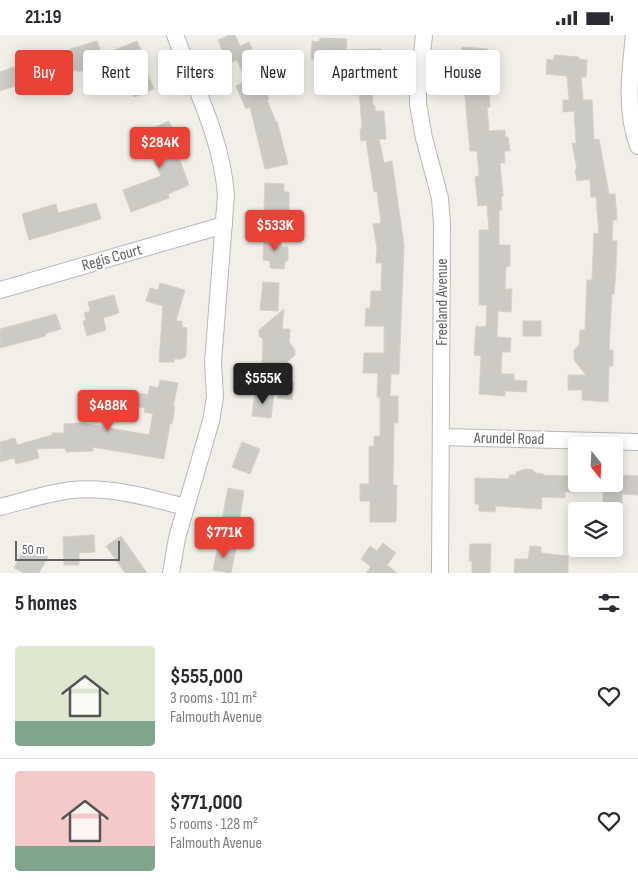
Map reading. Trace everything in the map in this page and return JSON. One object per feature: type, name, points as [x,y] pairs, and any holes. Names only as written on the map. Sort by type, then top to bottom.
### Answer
[{"type":"street","points":[[171,573],[177,538],[211,421],[215,397],[213,362],[226,195],[220,151],[175,35]]},
{"type":"street","name":"Freeland Avenue","points":[[424,35],[418,104],[424,138],[440,198],[442,224],[440,573]]},
{"type":"street","points":[[634,35],[628,87],[630,112],[638,146]]},
{"type":"street","name":"Regis Court","points":[[0,291],[224,225]]},
{"type":"street","name":"Arundel Road","points":[[441,437],[638,442]]},
{"type":"street","points":[[0,507],[48,494],[73,490],[101,490],[140,495],[186,507]]},
{"type":"building","points":[[235,35],[240,46],[249,42],[252,50],[242,50],[242,72],[237,60],[232,62],[232,50],[222,50],[218,40]]},
{"type":"building","points":[[320,38],[347,39],[346,50],[314,50],[314,59],[311,59],[312,41],[319,42]]},
{"type":"building","points":[[97,41],[100,50],[83,50],[83,70],[77,72],[77,70],[73,71],[73,50],[70,49]]},
{"type":"building","points":[[137,41],[141,50],[114,50]]},
{"type":"building","points":[[462,47],[488,49],[488,50],[462,50]]},
{"type":"building","points":[[381,49],[381,50],[346,50]]},
{"type":"building","points":[[554,55],[579,57],[579,59],[587,60],[586,77],[581,77],[583,100],[592,100],[594,140],[599,139],[609,194],[615,194],[617,220],[613,220],[612,241],[617,241],[616,267],[614,294],[612,294],[609,350],[613,350],[613,366],[609,366],[608,402],[582,400],[582,390],[568,390],[568,375],[586,375],[574,360],[574,350],[579,345],[580,330],[585,330],[587,280],[592,280],[594,233],[599,234],[596,197],[591,197],[590,179],[577,181],[575,170],[577,169],[572,143],[576,143],[574,111],[563,112],[563,100],[569,100],[567,76],[546,74],[547,59],[554,60]]},
{"type":"building","points":[[15,67],[15,86],[0,91],[0,72]]},
{"type":"building","points":[[148,74],[154,89],[148,91]]},
{"type":"building","points":[[242,83],[242,95],[267,95],[269,99],[267,100],[277,121],[288,164],[265,169],[250,107],[246,109],[236,86]]},
{"type":"building","points":[[359,95],[373,95],[375,111],[384,111],[386,139],[379,139],[384,163],[392,161],[404,245],[399,374],[391,374],[390,396],[398,396],[398,423],[394,423],[393,485],[397,485],[396,522],[370,522],[370,501],[360,501],[360,484],[369,484],[369,446],[374,446],[374,436],[380,436],[380,397],[377,397],[378,373],[363,373],[364,353],[384,353],[384,326],[365,326],[366,308],[370,308],[371,291],[381,291],[382,263],[376,263],[377,248],[373,224],[381,223],[377,191],[374,192],[366,140],[361,141],[360,129],[362,129]]},
{"type":"building","points":[[465,95],[489,95],[490,107],[487,107],[489,131],[505,130],[505,137],[508,137],[510,151],[504,151],[505,163],[500,163],[503,196],[501,197],[502,210],[499,210],[499,245],[510,245],[510,266],[506,267],[505,289],[512,289],[511,312],[498,311],[497,337],[511,338],[510,352],[502,352],[501,374],[514,374],[514,380],[527,381],[526,392],[505,391],[505,396],[479,394],[481,356],[474,355],[476,326],[486,327],[487,305],[479,305],[479,230],[489,230],[487,205],[478,206],[475,177],[479,176],[477,151],[470,151]]},
{"type":"building","points":[[169,121],[183,153],[178,155],[189,185],[168,194],[169,198],[131,212],[123,190],[161,176],[142,133]]},
{"type":"building","points":[[265,183],[284,184],[284,192],[289,192],[289,210],[286,210],[286,217],[273,216],[274,210],[264,210]]},
{"type":"building","points":[[96,203],[101,219],[29,240],[22,214],[56,204],[58,213]]},
{"type":"building","points":[[264,235],[282,236],[281,247],[288,247],[288,261],[285,261],[284,269],[270,268],[270,261],[263,260]]},
{"type":"building","points":[[263,282],[279,283],[278,311],[260,310]]},
{"type":"building","points":[[160,283],[185,290],[176,321],[182,321],[182,327],[187,328],[186,356],[182,359],[174,359],[174,362],[159,362],[163,306],[146,301],[150,288],[158,290]]},
{"type":"building","points":[[114,295],[119,313],[103,318],[106,330],[87,336],[83,321],[86,320],[84,313],[90,311],[88,302]]},
{"type":"building","points":[[284,309],[282,329],[290,329],[289,342],[295,350],[295,355],[287,362],[287,368],[262,368],[263,339],[259,336],[259,330]]},
{"type":"building","points":[[56,314],[61,329],[45,334],[46,336],[0,348],[0,329]]},
{"type":"building","points":[[523,321],[541,321],[541,336],[523,336]]},
{"type":"building","points":[[160,380],[178,383],[172,424],[170,423],[164,459],[92,447],[93,451],[66,452],[65,448],[37,449],[39,458],[16,464],[14,458],[0,462],[0,442],[15,438],[17,445],[52,435],[52,433],[64,433],[64,424],[82,423],[149,435],[153,414],[144,412],[145,408],[133,406],[136,392],[148,395],[150,386],[158,388]]},
{"type":"building","points":[[280,381],[294,383],[292,400],[278,398]]},
{"type":"building","points":[[255,391],[274,393],[271,418],[252,416]]},
{"type":"building","points":[[242,442],[260,449],[250,474],[232,467]]},
{"type":"building","points":[[526,469],[543,475],[568,476],[568,492],[565,492],[565,498],[542,497],[541,509],[496,506],[495,512],[479,511],[479,504],[475,504],[475,478],[509,479],[509,475],[516,475],[516,472]]},
{"type":"building","points":[[623,475],[638,476],[638,495],[622,494],[622,502],[603,502],[603,493],[623,492]]},
{"type":"building","points":[[228,488],[244,491],[239,523],[222,520]]},
{"type":"building","points":[[94,535],[95,552],[79,553],[79,565],[64,565],[63,537]]},
{"type":"building","points":[[121,536],[147,573],[125,573],[106,546]]},
{"type":"building","points":[[383,543],[396,553],[387,565],[397,573],[366,573],[371,567],[361,559],[370,546],[377,551]]},
{"type":"building","points":[[470,544],[491,544],[490,573],[472,573],[472,561],[469,561]]},
{"type":"building","points":[[26,545],[48,557],[39,573],[24,573],[14,568]]},
{"type":"building","points":[[218,545],[236,549],[231,573],[213,570]]},
{"type":"building","points":[[530,546],[541,547],[541,553],[568,556],[568,573],[514,573],[515,559],[528,559]]}]
